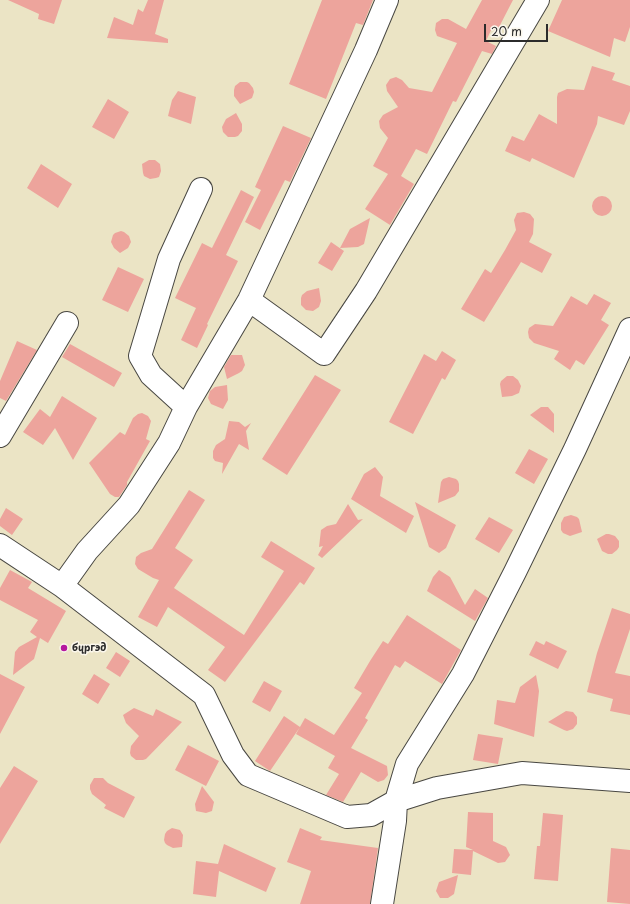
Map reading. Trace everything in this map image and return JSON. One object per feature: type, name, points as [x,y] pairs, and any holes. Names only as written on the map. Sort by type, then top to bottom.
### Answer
[{"type":"street","points":[[62,586],[88,551],[129,505],[169,443],[186,406],[249,300],[366,50],[387,0]]},
{"type":"street","points":[[249,300],[324,354],[366,292],[538,0]]},
{"type":"street","points":[[186,406],[151,375],[140,356],[169,259],[201,189]]},
{"type":"street","points":[[0,436],[67,323]]},
{"type":"street","points":[[382,904],[395,821],[396,802],[407,764],[463,674],[575,449],[630,329]]},
{"type":"street","points":[[0,545],[62,586],[204,695],[233,755],[248,775],[347,817],[371,815],[396,802],[437,788],[522,773],[630,781]]},
{"type":"building","points":[[8,0],[62,0],[54,24],[38,19],[39,14]]},
{"type":"building","points":[[148,0],[164,0],[155,34],[168,39],[168,43],[107,38],[114,17],[133,25],[138,9],[143,12]]},
{"type":"building","points":[[322,0],[373,0],[363,25],[356,23],[326,99],[289,84]]},
{"type":"building","points":[[482,0],[513,0],[497,31],[492,28],[486,41],[496,46],[492,54],[482,51],[456,102],[453,101],[427,154],[416,149],[401,176],[414,184],[390,225],[365,209],[388,174],[373,166],[388,138],[380,128],[379,121],[383,115],[398,107],[387,91],[386,85],[390,79],[396,77],[402,80],[409,88],[432,92],[457,43],[437,36],[435,30],[436,23],[442,19],[448,19],[466,29]]},
{"type":"building","points":[[562,0],[630,0],[630,27],[625,42],[614,38],[610,57],[548,31]]},
{"type":"building","points":[[592,66],[615,73],[612,80],[630,86],[630,111],[624,125],[598,116],[597,124],[574,178],[532,158],[530,162],[505,151],[512,136],[524,141],[539,114],[557,124],[558,93],[567,89],[584,90]]},
{"type":"building","points":[[240,82],[249,83],[254,92],[252,98],[240,104],[234,96],[234,90],[235,86]]},
{"type":"building","points":[[178,91],[196,97],[191,124],[168,116],[172,100]]},
{"type":"building","points":[[108,99],[129,112],[114,139],[92,127]]},
{"type":"building","points":[[236,113],[242,124],[242,131],[238,136],[228,137],[223,132],[222,127],[226,119]]},
{"type":"building","points":[[283,126],[311,138],[290,182],[285,180],[260,230],[245,222],[261,190],[255,187]]},
{"type":"building","points":[[149,160],[155,160],[160,164],[161,171],[159,177],[150,179],[144,176],[142,164]]},
{"type":"building","points":[[41,164],[72,184],[58,208],[27,188]]},
{"type":"building","points":[[241,190],[254,197],[226,255],[238,261],[197,348],[181,340],[196,308],[175,298],[202,243],[212,248]]},
{"type":"building","points":[[602,196],[609,199],[612,206],[609,213],[602,216],[595,213],[592,206],[595,199]]},
{"type":"building","points":[[524,212],[530,214],[534,219],[533,234],[529,242],[552,254],[542,273],[521,262],[484,322],[461,309],[485,269],[491,273],[516,230],[514,220],[517,213]]},
{"type":"building","points":[[370,218],[364,244],[358,247],[340,248],[350,229]]},
{"type":"building","points":[[121,231],[129,236],[131,242],[128,248],[120,253],[114,248],[111,242],[113,235]]},
{"type":"building","points":[[331,242],[344,251],[332,271],[318,263]]},
{"type":"building","points":[[118,267],[144,279],[128,312],[102,300]]},
{"type":"building","points":[[319,288],[321,301],[319,307],[313,311],[306,310],[301,305],[302,295],[307,291]]},
{"type":"building","points":[[594,294],[611,303],[601,320],[609,325],[584,365],[576,360],[570,370],[554,359],[559,351],[534,343],[529,338],[529,328],[535,324],[553,326],[571,296],[587,305]]},
{"type":"building","points":[[17,341],[37,350],[6,401],[0,398],[0,381]]},
{"type":"building","points":[[70,344],[122,373],[114,387],[62,357]]},
{"type":"building","points":[[442,351],[456,360],[445,380],[442,378],[413,434],[389,422],[424,354],[436,361]]},
{"type":"building","points":[[231,355],[242,355],[245,365],[242,371],[227,379],[224,367]]},
{"type":"building","points":[[315,375],[341,390],[287,475],[262,459]]},
{"type":"building","points":[[507,376],[513,376],[518,380],[521,386],[519,393],[512,396],[502,397],[500,384],[501,381]]},
{"type":"building","points":[[227,385],[228,400],[223,409],[211,404],[208,398],[210,391],[215,387]]},
{"type":"building","points":[[62,396],[97,418],[73,460],[55,428],[43,445],[23,432],[40,409],[50,417]]},
{"type":"building","points":[[541,407],[548,407],[554,414],[554,433],[530,415]]},
{"type":"building","points":[[142,413],[148,416],[151,421],[146,439],[150,441],[127,482],[127,485],[119,497],[115,497],[110,494],[89,463],[120,432],[125,435],[133,418]]},
{"type":"building","points":[[229,421],[239,422],[245,427],[251,423],[246,431],[249,450],[239,444],[222,474],[223,463],[215,461],[213,458],[213,451],[216,445],[225,439]]},
{"type":"building","points":[[529,449],[548,459],[534,484],[515,473]]},
{"type":"building","points":[[375,467],[383,477],[380,496],[414,516],[406,533],[351,499],[364,474]]},
{"type":"building","points":[[449,477],[458,481],[459,491],[455,496],[438,503],[441,482],[443,479]]},
{"type":"building","points":[[189,490],[205,500],[175,548],[193,560],[174,588],[244,635],[284,571],[261,557],[271,541],[315,568],[304,585],[300,582],[225,682],[208,670],[225,647],[168,607],[157,627],[138,617],[159,580],[138,569],[135,564],[136,557],[141,553],[152,549]]},
{"type":"building","points":[[415,502],[456,525],[446,548],[439,553],[429,547]]},
{"type":"building","points":[[348,504],[358,520],[363,519],[322,558],[318,555],[323,546],[319,547],[321,530],[327,526],[336,524]]},
{"type":"building","points":[[6,508],[23,519],[12,535],[0,526],[0,519]]},
{"type":"building","points":[[571,515],[579,519],[582,532],[570,536],[563,533],[561,530],[561,523],[564,517]]},
{"type":"building","points":[[489,517],[513,530],[499,553],[475,539]]},
{"type":"building","points":[[606,534],[615,536],[619,541],[619,547],[612,554],[602,551],[597,539]]},
{"type":"building","points":[[10,570],[32,582],[28,588],[66,611],[48,643],[40,638],[34,659],[13,675],[15,652],[19,647],[37,637],[30,632],[38,620],[0,600],[0,588]]},
{"type":"building","points":[[439,570],[450,577],[465,605],[475,589],[488,598],[475,621],[427,591],[433,577]]},
{"type":"building","points":[[612,608],[630,614],[630,629],[615,673],[630,676],[630,715],[610,711],[613,699],[587,692],[597,653]]},
{"type":"building","points":[[407,615],[461,650],[442,684],[405,661],[400,668],[395,665],[365,718],[368,720],[351,748],[387,766],[388,775],[384,780],[378,782],[361,772],[343,802],[326,795],[339,774],[328,768],[335,756],[296,734],[305,718],[334,735],[362,693],[354,688],[370,661],[383,641],[388,644]]},
{"type":"building","points":[[536,641],[544,645],[546,641],[567,651],[558,669],[529,655]]},
{"type":"building","points":[[116,652],[130,661],[120,677],[106,668]]},
{"type":"building","points":[[0,674],[25,687],[0,734]]},
{"type":"building","points":[[94,674],[110,684],[98,704],[82,694]]},
{"type":"building","points":[[536,675],[539,691],[534,737],[494,724],[497,700],[515,703],[520,687]]},
{"type":"building","points":[[264,681],[282,691],[270,712],[252,702]]},
{"type":"building","points":[[134,708],[153,716],[156,709],[182,722],[146,759],[143,760],[136,760],[131,756],[131,746],[139,736],[126,723],[123,715]]},
{"type":"building","points":[[566,711],[573,712],[577,717],[577,724],[573,729],[567,731],[548,722]]},
{"type":"building","points":[[284,716],[300,727],[270,771],[255,761]]},
{"type":"building","points":[[478,734],[503,738],[498,764],[473,760]]},
{"type":"building","points":[[188,745],[219,761],[206,786],[175,770]]},
{"type":"building","points":[[14,766],[38,781],[0,844],[0,788]]},
{"type":"building","points":[[94,778],[103,778],[108,783],[135,797],[124,818],[104,808],[106,805],[92,794],[90,785]]},
{"type":"building","points":[[202,786],[214,802],[212,811],[206,813],[196,811],[195,804]]},
{"type":"building","points":[[468,812],[493,813],[493,841],[506,847],[510,855],[505,862],[498,863],[473,851],[471,875],[452,873],[454,849],[473,850],[466,847]]},
{"type":"building","points":[[543,813],[563,815],[558,881],[534,879],[537,846],[540,846]]},
{"type":"building","points":[[172,828],[180,830],[183,835],[182,847],[173,848],[165,843],[165,834]]},
{"type":"building","points":[[300,828],[322,837],[320,840],[378,848],[370,904],[300,904],[311,871],[287,862]]},
{"type":"building","points":[[224,844],[276,868],[266,892],[219,871],[216,897],[193,894],[196,861],[218,864]]},
{"type":"building","points":[[611,848],[630,850],[630,904],[607,902]]},
{"type":"building","points":[[458,875],[454,894],[448,898],[440,898],[436,891],[439,882]]},
{"type":"place","name":"бүргэд","points":[[64,648]]}]
